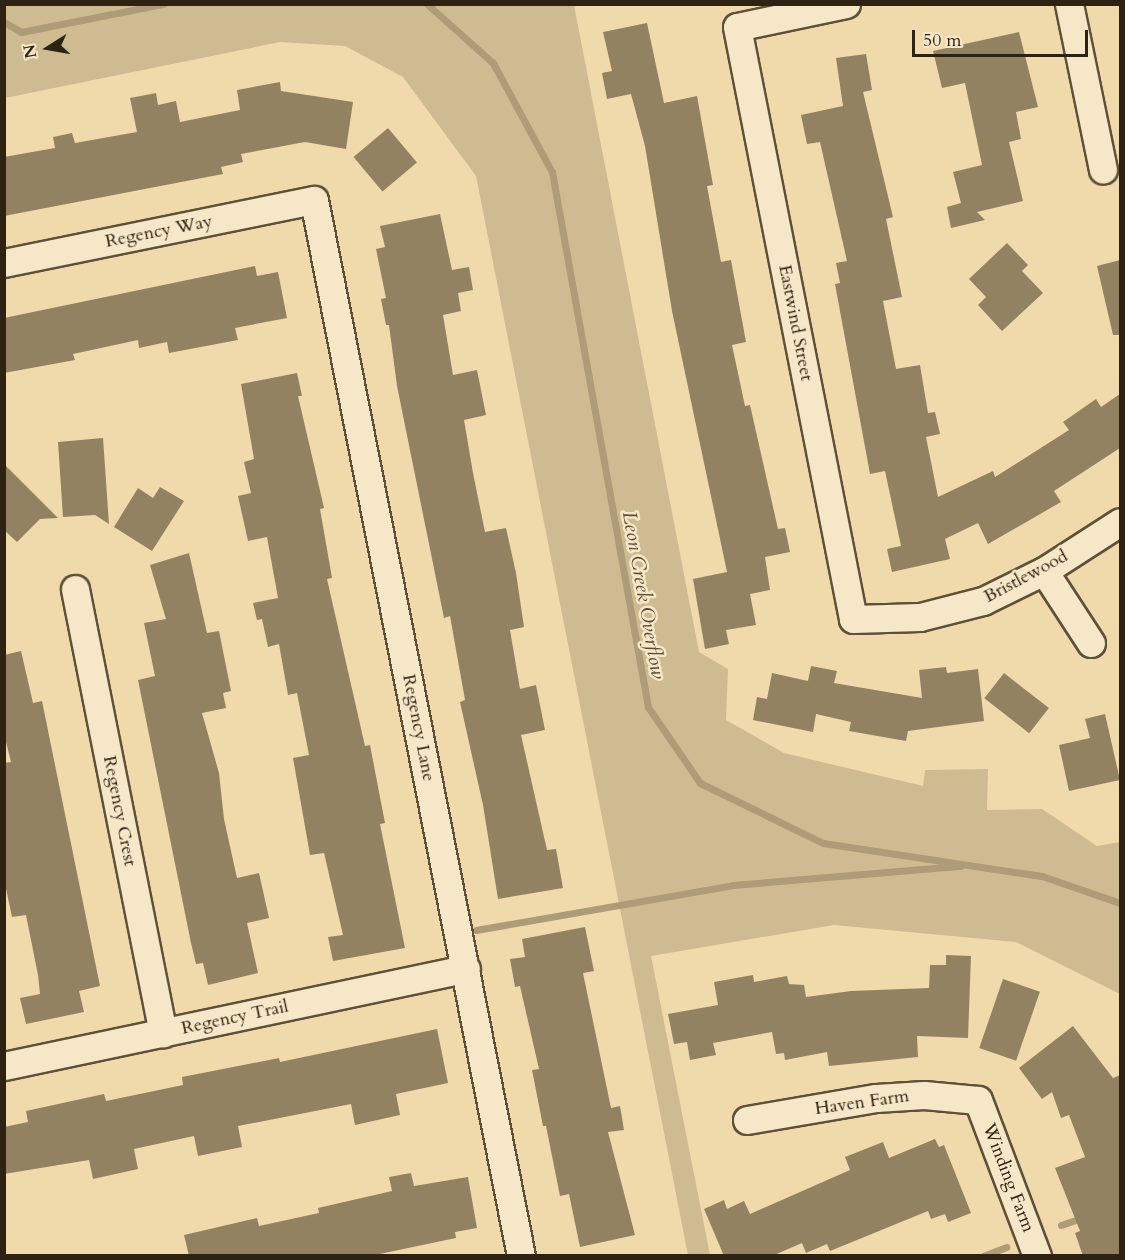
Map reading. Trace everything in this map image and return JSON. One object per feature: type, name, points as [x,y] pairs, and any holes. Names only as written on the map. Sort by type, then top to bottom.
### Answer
[{"type":"street","name":"Eastwind Street","points":[[846,4],[737,27],[853,619]]},
{"type":"street","points":[[1069,4],[1103,170]]},
{"type":"street","name":"Regency Way","points":[[4,263],[314,201]]},
{"type":"street","name":"Regency Lane","points":[[314,201],[521,1256]]},
{"type":"street","name":"Bristlewood","points":[[853,619],[888,620],[951,611],[1012,589],[1120,522]]},
{"type":"street","points":[[1044,571],[1091,643]]},
{"type":"street","name":"Regency Crest","points":[[75,589],[163,1033]]},
{"type":"street","name":"Regency Trail","points":[[4,1065],[466,969]]},
{"type":"street","name":"Haven Farm","points":[[747,1120],[876,1098],[924,1095],[978,1100]]},
{"type":"street","name":"Winding Farm","points":[[978,1100],[1037,1256]]},
{"type":"shaded area","points":[[5,4],[574,5],[699,652],[728,669],[726,720],[784,753],[923,786],[925,770],[988,769],[987,810],[1042,809],[1097,846],[1120,842],[1120,994],[1016,942],[834,925],[651,956],[710,1255],[688,1255],[476,176],[403,77],[345,46],[280,42],[5,98]]},
{"type":"building","points":[[647,23],[664,103],[697,96],[713,185],[707,186],[721,262],[731,260],[746,342],[732,345],[745,406],[750,405],[778,529],[785,528],[790,552],[765,557],[770,590],[750,594],[756,625],[726,630],[729,644],[705,649],[693,579],[727,572],[672,311],[645,146],[631,94],[607,99],[602,73],[612,71],[603,32]]},
{"type":"building","points":[[1019,32],[1038,107],[1016,112],[1021,139],[1009,142],[1023,201],[977,212],[985,220],[951,228],[947,207],[961,203],[953,172],[982,165],[965,83],[942,88],[933,51]]},
{"type":"building","points":[[866,54],[872,90],[863,92],[893,217],[886,219],[902,297],[883,301],[896,369],[920,365],[928,413],[935,412],[940,434],[926,437],[938,497],[993,471],[995,477],[1069,430],[1063,422],[1096,399],[1101,407],[1120,394],[1120,448],[1054,491],[1061,502],[988,544],[978,523],[945,539],[950,559],[892,572],[887,549],[901,546],[885,471],[870,474],[835,284],[840,283],[836,263],[847,261],[820,142],[807,144],[801,115],[843,106],[836,58]]},
{"type":"building","points":[[280,82],[281,91],[353,102],[346,149],[305,142],[241,154],[243,162],[221,167],[223,174],[4,216],[4,157],[55,148],[53,137],[72,133],[75,143],[137,132],[130,98],[156,93],[158,105],[176,101],[180,122],[240,110],[237,90]]},
{"type":"building","points":[[388,128],[417,162],[382,191],[354,157]]},
{"type":"building","points":[[440,214],[452,270],[469,267],[473,290],[458,293],[461,311],[443,315],[453,375],[477,370],[486,415],[464,420],[485,532],[506,528],[516,573],[524,627],[510,630],[520,689],[536,685],[545,730],[521,735],[547,850],[556,849],[563,888],[498,899],[483,805],[460,702],[465,700],[450,616],[444,618],[397,386],[389,325],[386,325],[381,299],[386,298],[376,249],[385,247],[380,226]]},
{"type":"building","points":[[1007,243],[1028,265],[1022,271],[1043,293],[1002,331],[978,305],[986,297],[969,279]]},
{"type":"building","points":[[1120,260],[1120,335],[1113,335],[1097,266]]},
{"type":"building","points":[[255,266],[257,276],[278,272],[287,318],[235,328],[238,340],[169,353],[167,342],[139,348],[138,340],[73,354],[75,360],[4,373],[4,318]]},
{"type":"building","points":[[297,373],[302,396],[298,396],[324,508],[320,509],[332,578],[327,579],[365,746],[370,745],[385,823],[380,824],[405,948],[333,961],[328,937],[343,935],[324,853],[310,855],[293,758],[309,755],[297,693],[288,695],[279,644],[268,647],[262,619],[257,620],[253,603],[278,598],[267,537],[248,541],[238,496],[251,493],[244,462],[254,459],[241,384]]},
{"type":"building","points":[[103,438],[109,524],[95,515],[63,517],[58,442]]},
{"type":"building","points":[[4,464],[58,518],[40,519],[17,542],[4,530]]},
{"type":"building","points":[[160,487],[184,501],[152,551],[114,527],[138,488],[153,498]]},
{"type":"building","points":[[189,553],[207,633],[219,631],[231,691],[223,693],[226,708],[202,713],[219,773],[224,819],[237,878],[259,873],[269,918],[247,923],[258,973],[208,985],[203,963],[196,964],[191,943],[138,680],[155,676],[144,623],[166,619],[150,565]]},
{"type":"building","points":[[21,651],[33,703],[42,701],[100,986],[79,991],[84,1012],[26,1024],[20,998],[40,994],[38,975],[26,915],[12,917],[4,879],[4,763],[11,762],[4,734],[4,655]]},
{"type":"building","points":[[811,666],[837,671],[834,683],[922,698],[919,670],[946,667],[947,673],[978,669],[984,721],[908,731],[906,741],[849,731],[851,722],[816,714],[813,732],[753,720],[757,697],[767,699],[772,673],[808,681]]},
{"type":"building","points":[[1004,673],[1049,708],[1029,733],[984,698]]},
{"type":"building","points":[[1105,714],[1120,780],[1069,791],[1059,745],[1090,738],[1085,719]]},
{"type":"building","points":[[585,927],[594,971],[583,973],[611,1108],[620,1106],[624,1130],[608,1132],[635,1235],[580,1247],[569,1194],[560,1196],[532,1070],[539,1069],[520,986],[515,987],[510,959],[525,957],[522,939]]},
{"type":"building","points":[[946,955],[971,956],[968,1038],[917,1036],[918,1057],[829,1066],[827,1052],[785,1060],[784,1053],[776,1054],[772,1032],[713,1043],[716,1055],[690,1060],[687,1042],[674,1044],[668,1014],[718,1005],[714,982],[753,975],[754,982],[787,976],[789,984],[804,985],[806,997],[851,991],[929,988],[930,965],[946,965]]},
{"type":"building","points":[[1003,979],[1040,992],[1016,1061],[979,1048]]},
{"type":"building","points":[[1073,1026],[1113,1078],[1120,1075],[1120,1256],[1083,1256],[1075,1233],[1080,1231],[1055,1168],[1085,1157],[1069,1115],[1061,1118],[1052,1092],[1042,1099],[1019,1068]]},
{"type":"building","points":[[437,1029],[448,1083],[396,1094],[400,1115],[355,1125],[351,1104],[238,1126],[242,1147],[198,1156],[194,1136],[134,1149],[138,1169],[93,1179],[89,1160],[4,1174],[4,1127],[28,1122],[26,1111],[104,1094],[106,1101],[183,1085],[182,1077],[279,1058],[280,1062]]},
{"type":"building","points":[[935,1139],[939,1147],[944,1145],[971,1213],[948,1222],[945,1214],[931,1219],[928,1211],[830,1251],[827,1244],[806,1253],[802,1243],[772,1256],[724,1256],[704,1209],[724,1200],[727,1209],[744,1201],[750,1214],[850,1170],[845,1157],[883,1142],[889,1158]]},
{"type":"building","points":[[411,1173],[414,1186],[468,1177],[477,1228],[455,1232],[456,1238],[370,1256],[189,1256],[184,1235],[257,1218],[259,1226],[319,1213],[318,1208],[392,1191],[389,1177]]},
{"type":"waterway","name":"Leon Creek Overflow","points":[[4,22],[21,32],[163,4]]},
{"type":"waterway","name":"Leon Creek Overflow","points":[[427,4],[493,63],[552,172],[648,707],[700,783],[823,843],[1042,876],[1120,903]]},
{"type":"waterway","points":[[476,930],[733,885],[961,866]]},
{"type":"waterway","points":[[1061,1225],[1084,1217]]},
{"type":"waterway","points":[[983,1256],[1006,1247]]}]
